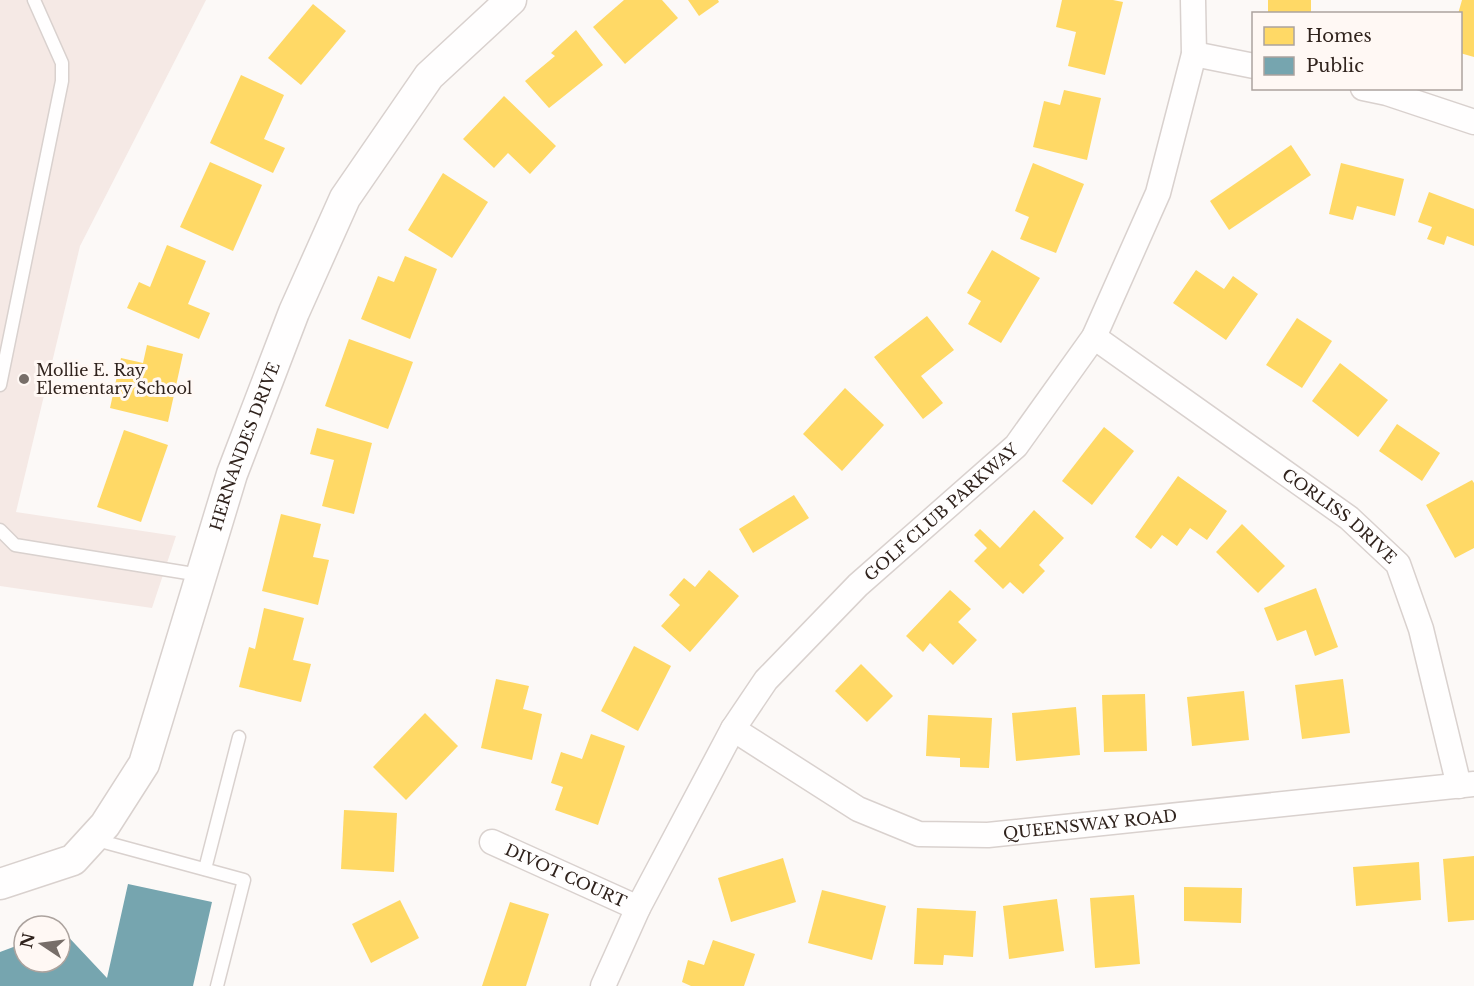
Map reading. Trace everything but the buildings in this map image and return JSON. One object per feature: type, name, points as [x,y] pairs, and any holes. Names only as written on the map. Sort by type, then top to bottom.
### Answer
[{"type":"street","name":"HERNANDES DRIVE","points":[[0,884],[73,860],[105,825],[144,764],[232,474],[294,312],[345,198],[429,76],[512,0]]},
{"type":"street","name":"GOLF CLUB PARKWAY","points":[[603,986],[638,908],[734,729],[766,680],[858,585],[1016,446],[1094,337],[1158,193],[1194,54],[1193,0]]},
{"type":"street","points":[[1194,54],[1252,66]]},
{"type":"street","points":[[1373,90],[1474,122]]},
{"type":"street","name":"CORLISS DRIVE","points":[[1094,337],[1349,518],[1398,564],[1421,629],[1466,785]]},
{"type":"street","name":"QUEENSWAY ROAD","points":[[734,729],[858,809],[919,834],[988,835],[1466,785]]},
{"type":"street","name":"DIVOT COURT","points":[[492,842],[638,908]]},
{"type":"lane","points":[[0,385],[62,81],[62,63],[34,0]]},
{"type":"lane","points":[[0,530],[15,545],[201,575]]},
{"type":"lane","points":[[205,870],[239,737]]},
{"type":"lane","points":[[92,839],[244,880],[218,986]]},
{"type":"shaded area","name":"Mollie E. Ray Elementary School","points":[[0,0],[206,0],[80,246],[16,512],[176,536],[152,608],[0,586]]},
{"type":"place","name":"Mollie E. Ray Elementary School","points":[[24,379]]}]
